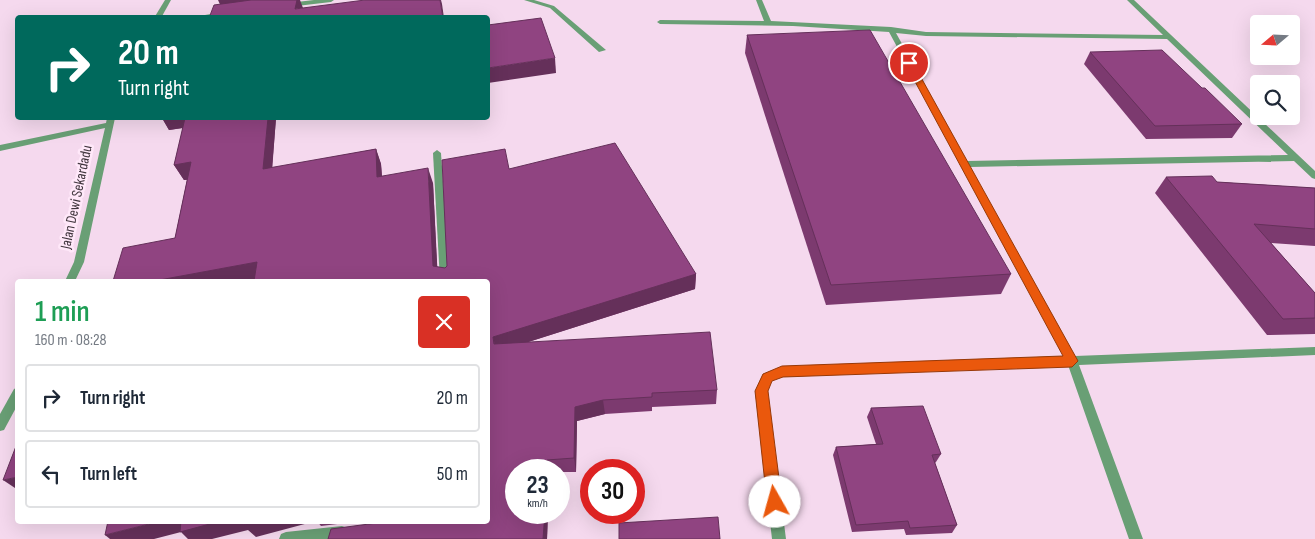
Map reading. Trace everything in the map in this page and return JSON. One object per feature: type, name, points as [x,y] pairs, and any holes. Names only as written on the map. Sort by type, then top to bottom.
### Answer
[{"type":"street","points":[[160,15],[168,0]]},
{"type":"street","points":[[284,6],[330,0]]},
{"type":"street","points":[[527,0],[552,7],[602,50]]},
{"type":"street","points":[[759,0],[770,24]]},
{"type":"street","points":[[1130,0],[1315,176]]},
{"type":"street","points":[[213,15],[228,13]]},
{"type":"street","points":[[660,22],[891,29],[926,34],[1167,37]]},
{"type":"street","points":[[891,29],[1072,361],[1136,539]]},
{"type":"street","points":[[0,148],[110,121]]},
{"type":"street","name":"Jalan Dewi Sekardadu","points":[[71,279],[79,262],[110,121]]},
{"type":"street","points":[[438,153],[445,279]]},
{"type":"street","points":[[963,164],[1296,158]]},
{"type":"street","points":[[779,539],[761,391],[767,378],[782,372],[1315,351]]},
{"type":"street","points":[[0,426],[15,398]]},
{"type":"street","points":[[286,539],[352,532]]},
{"type":"building","points":[[251,0],[297,0],[295,9],[365,0],[440,0],[442,15],[210,15],[214,5]]},
{"type":"building","points":[[541,18],[555,58],[490,68],[490,25]]},
{"type":"building","points":[[870,30],[1011,274],[831,285],[747,35]]},
{"type":"building","points":[[1162,50],[1242,124],[1155,126],[1090,52]]},
{"type":"building","points":[[185,120],[268,120],[263,169],[376,149],[377,177],[428,168],[433,266],[445,268],[447,266],[442,160],[505,149],[509,169],[615,143],[696,274],[493,337],[494,344],[710,332],[717,390],[652,393],[652,397],[603,400],[575,407],[574,458],[505,459],[505,524],[544,524],[543,539],[328,539],[331,529],[369,524],[490,524],[490,279],[254,279],[257,262],[165,279],[114,279],[123,248],[175,238],[191,162],[174,165]]},
{"type":"building","points":[[1212,176],[1217,182],[1315,188],[1315,229],[1254,224],[1315,293],[1315,318],[1283,319],[1166,177]]},
{"type":"building","points":[[923,406],[941,454],[932,455],[957,525],[910,528],[908,521],[856,525],[836,447],[883,444],[871,408]]},
{"type":"building","points":[[15,449],[15,478],[3,480]]},
{"type":"building","points":[[718,517],[720,539],[619,539],[619,524],[645,524],[645,521]]},
{"type":"building","points":[[107,524],[149,524],[105,535]]},
{"type":"building","points":[[181,524],[210,524],[180,532]]},
{"type":"route","points":[[775,502],[761,391],[767,378],[782,372],[1072,361],[909,63]]}]
